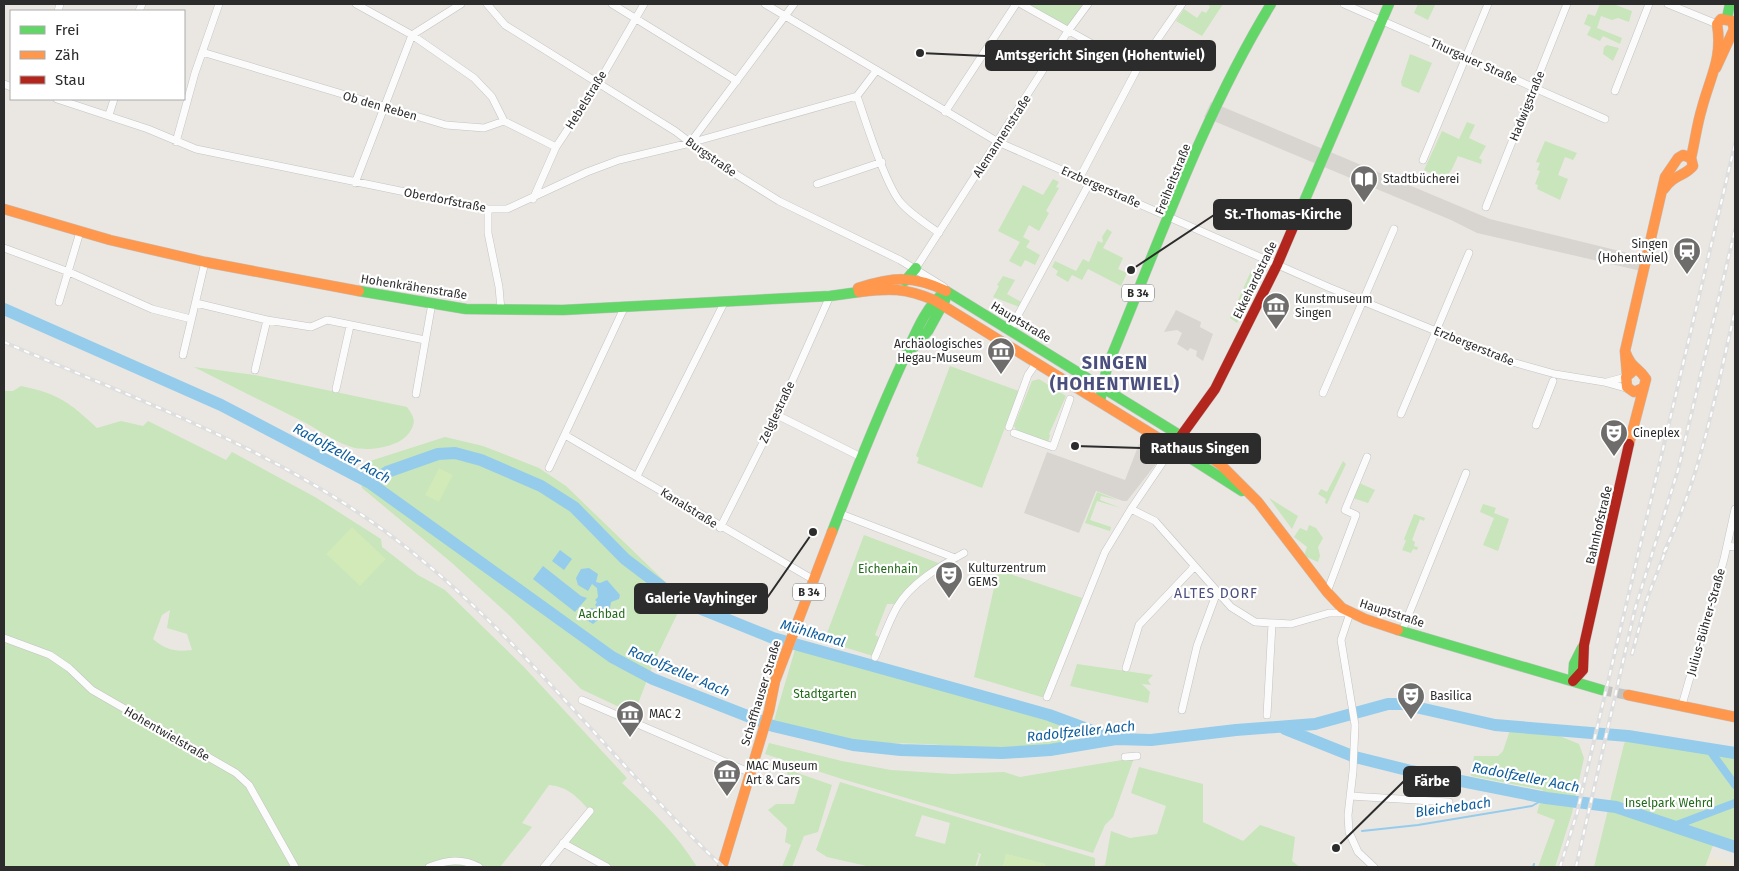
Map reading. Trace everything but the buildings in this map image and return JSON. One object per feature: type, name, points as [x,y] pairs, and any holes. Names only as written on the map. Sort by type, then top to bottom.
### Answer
[{"type":"main road","name":"Freiheitstraße","points":[[1100,401],[1107,367],[1217,104],[1245,47],[1271,4]]},
{"type":"main road","name":"Ekkehardstraße","points":[[1173,447],[1215,390],[1277,265],[1390,4]]},
{"type":"main road","points":[[1727,18],[1730,4]]},
{"type":"main road","points":[[1630,374],[1624,364],[1626,352],[1665,178],[1678,167],[1681,156],[1691,158],[1702,107],[1734,26],[1732,21],[1727,18],[1721,19],[1718,29],[1720,42],[1716,68]]},
{"type":"main road","points":[[1718,29],[1726,36],[1731,34]]},
{"type":"main road","name":"Hohenkrähenstraße","points":[[4,209],[80,232],[205,262],[466,309],[563,310],[830,296],[894,288],[913,291],[934,300]]},
{"type":"main road","points":[[894,288],[909,277],[916,268]]},
{"type":"main road","name":"Hohenkrähenstraße","points":[[830,296],[890,278],[909,277],[926,281],[946,291]]},
{"type":"main road","name":"Hauptstraße","points":[[946,291],[1102,386],[1181,436],[1221,465],[1252,496],[1288,539],[1327,592],[1342,608],[1402,631],[1602,690]]},
{"type":"main road","name":"Schaffhauser Straße","points":[[722,867],[769,711],[775,681],[841,514],[861,457],[902,364],[934,300],[946,291]]},
{"type":"main road","name":"Schaffhauser Straße","points":[[902,364],[928,331],[944,306],[946,291]]},
{"type":"main road","name":"Hauptstraße","points":[[934,300],[1252,496]]},
{"type":"main road","points":[[1084,375],[1096,373],[1107,367]]},
{"type":"main road","points":[[1630,374],[1642,373],[1646,379],[1643,388],[1638,392],[1630,390]]},
{"type":"main road","points":[[1630,374],[1625,384],[1630,390],[1638,410]]},
{"type":"main road","name":"Bahnhofstraße","points":[[1573,681],[1584,645],[1643,388]]},
{"type":"main road","points":[[1554,675],[1578,667],[1591,686]]},
{"type":"main road","points":[[1628,695],[1735,717]]},
{"type":"street","points":[[176,142],[202,52],[219,4]]},
{"type":"street","points":[[356,4],[412,35],[474,78],[492,96],[504,121],[556,147]]},
{"type":"street","points":[[355,183],[382,108],[412,35],[461,4]]},
{"type":"street","name":"Burgstraße","points":[[487,4],[505,25],[675,131],[690,144],[779,201],[916,268],[938,282],[946,291]]},
{"type":"street","points":[[612,4],[737,81]]},
{"type":"street","name":"Hebelstraße","points":[[533,199],[556,147],[598,82],[644,4]]},
{"type":"street","name":"Erzbergerstraße","points":[[765,4],[998,142],[1170,219],[1363,302],[1512,362],[1555,374],[1604,382],[1630,390]]},
{"type":"street","points":[[690,144],[794,4]]},
{"type":"street","points":[[946,112],[1016,4]]},
{"type":"street","points":[[1021,4],[1137,69]]},
{"type":"street","name":"Alemannenstraße","points":[[916,268],[1068,31],[1088,4]]},
{"type":"street","points":[[1080,178],[1137,69],[1182,4]]},
{"type":"street","name":"Thurgauer Straße","points":[[1344,4],[1605,119]]},
{"type":"street","points":[[1423,160],[1488,4]]},
{"type":"street","name":"Hadwigstraße","points":[[1486,207],[1567,4]]},
{"type":"street","points":[[1615,90],[1648,4]]},
{"type":"street","points":[[1668,4],[1718,29]]},
{"type":"street","name":"Ob den Reben","points":[[202,52],[382,108],[468,129],[484,128],[504,121]]},
{"type":"street","points":[[876,71],[857,96],[882,162],[903,205],[940,233]]},
{"type":"street","name":"Oberdorfstraße","points":[[60,100],[109,115],[196,149],[488,209],[507,209],[533,199],[587,172],[648,152],[690,144],[857,96]]},
{"type":"street","points":[[109,115],[114,100]]},
{"type":"street","points":[[817,184],[882,162]]},
{"type":"street","points":[[1010,330],[1090,182]]},
{"type":"street","points":[[488,209],[488,233],[499,286],[500,310]]},
{"type":"street","points":[[1323,393],[1394,229]]},
{"type":"street","points":[[58,302],[80,232]]},
{"type":"street","points":[[4,248],[69,272],[152,309],[191,319]]},
{"type":"street","points":[[1401,414],[1468,253]]},
{"type":"street","points":[[183,355],[205,262]]},
{"type":"street","name":"Zelglestraße","points":[[720,528],[777,415],[830,296]]},
{"type":"street","points":[[637,476],[725,301]]},
{"type":"street","points":[[196,303],[267,320],[311,327],[327,320],[425,340]]},
{"type":"street","points":[[416,394],[432,304]]},
{"type":"street","points":[[549,468],[625,306]]},
{"type":"street","points":[[255,370],[267,320]]},
{"type":"street","points":[[336,389],[350,326]]},
{"type":"street","points":[[1037,362],[1028,376],[1011,430],[1053,447],[1070,400]]},
{"type":"street","name":"Erzbergerstraße","points":[[1604,382],[1630,374]]},
{"type":"street","points":[[1536,425],[1553,381]]},
{"type":"street","points":[[777,415],[861,457]]},
{"type":"street","name":"Kanalstraße","points":[[565,435],[637,476],[720,528],[814,580]]},
{"type":"street","points":[[1046,697],[1085,598],[1114,536],[1173,447]]},
{"type":"street","points":[[1327,592],[1356,515],[1345,510],[1367,457]]},
{"type":"street","points":[[1402,631],[1466,473]]},
{"type":"street","points":[[1131,509],[1155,522],[1217,592],[1241,614],[1255,622],[1291,624],[1329,613],[1350,612],[1340,640],[1354,708],[1355,725],[1349,832],[1358,852],[1374,867]]},
{"type":"street","name":"Julius-Bührer-Straße","points":[[1682,705],[1727,546],[1735,509]]},
{"type":"street","points":[[841,514],[955,558]]},
{"type":"street","points":[[1727,546],[1735,547]]},
{"type":"street","points":[[875,658],[898,606],[905,596],[919,583],[964,553]]},
{"type":"street","points":[[1126,668],[1139,625],[1194,567]]},
{"type":"street","points":[[1182,710],[1197,646],[1217,592]]},
{"type":"street","points":[[1267,715],[1272,624]]},
{"type":"street","name":"Hohentwielstraße","points":[[4,638],[50,655],[69,668],[92,690],[236,773],[249,785],[295,867]]},
{"type":"street","points":[[582,700],[751,773]]},
{"type":"street","points":[[1125,757],[1137,756]]},
{"type":"street","points":[[1350,796],[1448,802]]},
{"type":"street","points":[[544,867],[590,811]]},
{"type":"street","points":[[564,844],[607,867]]},
{"type":"street","points":[[429,867],[456,860],[479,867]]},
{"type":"shaded area","points":[[1211,102],[1490,219],[1644,257],[1641,271],[1477,233],[1451,220],[1204,117]]},
{"type":"shaded area","points":[[1176,310],[1201,322],[1200,327],[1213,334],[1203,361],[1196,356],[1197,351],[1190,348],[1188,351],[1177,344],[1182,333],[1177,330],[1164,332]]},
{"type":"shaded area","points":[[1139,444],[1162,452],[1163,455],[1127,501],[1096,491],[1079,533],[1024,513],[1047,452],[1125,480]]},
{"type":"shaded area","points":[[1710,855],[1735,866],[1735,867],[1705,867]]},
{"type":"green space","points":[[1021,4],[1088,4],[1068,31]]},
{"type":"green space","points":[[1208,4],[1223,4],[1202,36],[1176,21],[1184,9],[1197,18],[1202,11],[1206,13],[1210,7]]},
{"type":"green space","points":[[1418,4],[1435,5],[1428,20],[1414,13]]},
{"type":"green space","points":[[1600,4],[1613,4],[1632,11],[1629,22],[1618,18],[1612,20],[1601,16],[1597,28],[1622,38],[1620,44],[1603,36],[1600,41],[1587,35],[1591,27],[1584,24],[1588,14],[1595,16]]},
{"type":"green space","points":[[1607,45],[1619,48],[1613,61],[1603,54],[1604,47]]},
{"type":"green space","points":[[1410,54],[1432,63],[1419,93],[1402,86],[1401,82]]},
{"type":"green space","points":[[1467,122],[1475,125],[1469,138],[1486,146],[1479,158],[1482,160],[1481,164],[1458,156],[1452,169],[1446,175],[1438,176],[1424,170],[1442,131],[1459,139]]},
{"type":"green space","points":[[1545,141],[1577,153],[1573,160],[1565,157],[1558,175],[1568,179],[1560,200],[1537,189],[1538,185],[1535,184],[1540,171],[1537,170],[1540,163],[1536,162]]},
{"type":"green space","points":[[1053,179],[1059,182],[1056,187],[1059,188],[1046,211],[1049,213],[1039,231],[1029,225],[1023,237],[1030,241],[1026,247],[1040,255],[1035,265],[1025,260],[1021,267],[1009,261],[1020,242],[998,231],[1023,185],[1043,195]]},
{"type":"green space","points":[[1107,229],[1112,232],[1103,248],[1123,258],[1118,269],[1127,273],[1121,286],[1088,269],[1082,280],[1072,275],[1068,282],[1056,275],[1058,271],[1052,267],[1055,261],[1076,271],[1083,259],[1089,262],[1098,241],[1102,243],[1102,237]]},
{"type":"green space","points":[[1251,271],[1259,275],[1237,323],[1230,318]]},
{"type":"green space","points":[[1003,276],[1015,280],[1007,294],[1023,303],[1019,307],[993,297],[999,286],[997,285]]},
{"type":"green space","points":[[950,366],[1019,391],[982,488],[917,463],[919,458],[916,456]]},
{"type":"green space","points":[[194,367],[255,375],[407,407],[414,423],[404,438],[392,445],[369,449],[355,448],[335,440],[304,422]]},
{"type":"green space","points":[[1039,379],[1066,396],[1049,434],[1048,443],[1017,431],[1014,426],[1032,381]]},
{"type":"green space","points":[[21,386],[45,392],[71,405],[97,428],[121,421],[143,426],[148,421],[226,460],[232,452],[315,497],[381,539],[382,547],[418,575],[445,590],[523,666],[627,778],[622,783],[672,833],[697,867],[607,867],[563,843],[590,811],[577,797],[567,790],[549,785],[522,823],[532,827],[500,867],[4,867],[4,391],[13,391]],"holes":[[[170,610],[167,628],[187,634],[192,650],[181,651],[171,649],[162,646],[153,639],[162,615]]]},
{"type":"green space","name":"Aachbad","points":[[445,437],[483,446],[539,468],[566,486],[684,600],[654,662],[634,714],[581,689],[510,616],[452,563],[362,488],[360,474],[367,462]]},
{"type":"green space","points":[[1343,461],[1346,464],[1327,504],[1325,503],[1326,499],[1318,494],[1321,489],[1327,492]]},
{"type":"green space","points":[[439,468],[453,475],[439,502],[425,495]]},
{"type":"green space","points":[[1357,482],[1375,490],[1368,503],[1350,497]]},
{"type":"green space","points":[[1097,492],[1118,500],[1101,496],[1100,500],[1121,508],[1097,501],[1090,520],[1111,527],[1110,531],[1085,523]]},
{"type":"green space","points":[[1269,498],[1298,516],[1292,529]]},
{"type":"green space","points":[[1483,504],[1496,508],[1494,513],[1509,519],[1498,551],[1483,545],[1494,518],[1480,512]]},
{"type":"green space","points":[[1414,514],[1425,518],[1424,521],[1420,519],[1412,540],[1415,542],[1414,546],[1418,547],[1417,550],[1413,549],[1411,553],[1402,550],[1406,541],[1404,539]]},
{"type":"green space","points":[[1309,525],[1316,528],[1323,538],[1318,547],[1320,556],[1318,562],[1304,556],[1307,547],[1294,537],[1300,528],[1307,531]]},
{"type":"green space","points":[[352,527],[386,559],[360,586],[326,554]]},
{"type":"green space","name":"Eichenhain","points":[[864,535],[941,564],[897,604],[887,604],[875,635],[880,638],[873,656],[824,641]]},
{"type":"green space","points":[[998,570],[1082,598],[1045,698],[974,677]]},
{"type":"green space","name":"Stadtgarten","points":[[797,643],[947,688],[1048,715],[1083,735],[1047,753],[928,744],[853,742],[773,724]]},
{"type":"green space","points":[[1077,664],[1153,675],[1148,680],[1151,685],[1142,684],[1150,692],[1148,703],[1070,686]]},
{"type":"green space","points":[[1510,730],[1555,734],[1579,744],[1584,758],[1572,813],[1555,867],[1538,867],[1555,820],[1537,813],[1543,790],[1471,776],[1474,756],[1498,756],[1503,751]]},
{"type":"green space","name":"Inselpark Wehrd","points":[[1628,736],[1735,753],[1735,847],[1715,840],[1705,867],[1594,867],[1624,744]]},
{"type":"green space","points":[[769,743],[842,761],[891,770],[952,774],[1004,772],[1020,777],[1134,758],[1113,817],[1105,825],[1093,853],[842,779],[765,754]]},
{"type":"green space","points":[[1139,767],[1203,784],[1203,822],[1243,841],[1260,825],[1295,837],[1292,861],[1300,867],[1095,867],[1105,865],[1111,831],[1130,838],[1157,834],[1166,806],[1131,793]]},
{"type":"green space","points":[[786,769],[832,785],[818,832],[804,836],[792,867],[782,867],[791,845],[785,842],[787,828],[768,810],[776,804],[794,804],[800,785],[789,780]]},
{"type":"green space","points":[[840,782],[1095,858],[1095,867],[1044,867],[1045,864],[1006,854],[1003,867],[977,867],[981,854],[977,853],[979,855],[975,867],[871,867],[827,857],[816,850]],"holes":[[[922,815],[950,823],[945,844],[915,836]]]},
{"type":"green space","points":[[1006,854],[1045,864],[1044,867],[1003,867]]},
{"type":"water","points":[[560,550],[572,559],[564,570],[552,561]]},
{"type":"water","points":[[543,566],[581,596],[587,598],[575,612],[533,579]]},
{"type":"water","points":[[589,568],[598,574],[596,582],[600,583],[607,580],[620,595],[619,599],[611,602],[610,608],[602,617],[599,616],[599,619],[593,624],[585,619],[585,614],[591,608],[595,609],[597,607],[595,600],[598,597],[597,588],[592,584],[588,591],[578,585],[576,578],[581,569]]},
{"type":"waterway","name":"Radolfzeller Aach","points":[[4,309],[221,405],[370,483],[612,657],[653,679],[773,726],[853,745],[901,750],[1002,753],[1050,750],[1116,739],[1151,740],[1236,730],[1315,724],[1388,704],[1402,704],[1495,725],[1628,736],[1735,753]]},
{"type":"waterway","name":"Mühlkanal","points":[[370,483],[387,472],[438,454],[455,453],[481,460],[541,486],[574,507],[625,559],[679,600],[773,638],[1049,715],[1114,739]]},
{"type":"waterway","name":"Radolfzeller Aach","points":[[1285,729],[1355,757],[1411,771],[1546,798],[1616,807],[1735,847]]},
{"type":"waterway","points":[[1708,748],[1735,785]]},
{"type":"waterway","name":"Bleichebach","points":[[1362,831],[1418,825],[1532,806],[1546,798]]},
{"type":"waterway","points":[[1674,826],[1735,803]]},
{"type":"tunnel","points":[[1602,690],[1628,695]]},
{"type":"railway","points":[[1560,867],[1577,813],[1735,144]]},
{"type":"railway","points":[[1576,867],[1635,609],[1678,470],[1735,230]]},
{"type":"railway","points":[[1664,552],[1677,523],[1698,464],[1735,311]]},
{"type":"railway","points":[[4,342],[161,408],[212,432],[313,484],[361,514],[407,548],[450,584],[491,623],[644,787],[723,867]]},
{"type":"railway","points":[[1632,654],[1647,599],[1667,547]]},
{"type":"traffic: fast","points":[[1100,401],[1107,367],[1182,182],[1223,91],[1271,4]]},
{"type":"traffic: fast","points":[[1297,218],[1389,4]]},
{"type":"traffic: fast","points":[[1727,18],[1730,4]]},
{"type":"traffic: fast","points":[[905,281],[916,268]]},
{"type":"traffic: fast","points":[[359,291],[466,309],[563,310],[830,296],[859,292]]},
{"type":"traffic: fast","points":[[946,291],[1181,436]]},
{"type":"traffic: fast","points":[[832,532],[874,427],[914,335],[931,306],[946,291]]},
{"type":"traffic: fast","points":[[914,347],[928,331],[945,300]]},
{"type":"traffic: fast","points":[[1173,447],[1242,491]]},
{"type":"traffic: fast","points":[[1398,630],[1602,690]]},
{"type":"traffic: fast","points":[[1573,681],[1574,664],[1582,648]]},
{"type":"traffic: slow","points":[[1664,189],[1671,181],[1690,170],[1693,166],[1691,158],[1699,120],[1717,57],[1717,24],[1721,19],[1732,21],[1734,29],[1716,68]]},
{"type":"traffic: slow","points":[[1627,375],[1625,351],[1665,177],[1678,158],[1683,155],[1691,158]]},
{"type":"traffic: slow","points":[[4,209],[110,240],[205,262],[359,291]]},
{"type":"traffic: slow","points":[[858,288],[903,279],[923,282],[946,291]]},
{"type":"traffic: slow","points":[[859,292],[897,290],[914,293],[934,300]]},
{"type":"traffic: slow","points":[[934,300],[1173,447],[1181,436]]},
{"type":"traffic: slow","points":[[1625,351],[1632,365],[1646,379],[1629,444]]},
{"type":"traffic: slow","points":[[1633,371],[1626,377],[1627,387],[1634,392],[1643,388]]},
{"type":"traffic: slow","points":[[1181,436],[1221,465],[1258,502],[1327,592],[1342,608],[1365,619],[1398,630]]},
{"type":"traffic: slow","points":[[722,867],[769,711],[775,681],[832,532]]},
{"type":"traffic: slow","points":[[1628,695],[1735,717]]},
{"type":"traffic: jam","points":[[1181,436],[1215,389],[1277,265],[1297,218]]},
{"type":"traffic: jam","points":[[1573,681],[1583,670],[1584,645],[1629,444]]},
{"type":"place","name":"Amtsgericht Singen (Hohentwiel)","points":[[920,53]]},
{"type":"place","name":"Stadtbücherei","points":[[1364,203]]},
{"type":"place","name":"St.-Thomas-Kirche","points":[[1131,270]]},
{"type":"place","name":"Singen (Hohentwiel)","points":[[1687,275]]},
{"type":"place","name":"Kunstmuseum Singen","points":[[1276,330]]},
{"type":"place","name":"Archäologisches Hegau-Museum","points":[[1001,375]]},
{"type":"place","name":"Rathaus Singen","points":[[1075,446]]},
{"type":"place","name":"Cineplex","points":[[1614,457]]},
{"type":"place","name":"Galerie Vayhinger","points":[[813,532]]},
{"type":"place","name":"Kulturzentrum GEMS","points":[[949,599]]},
{"type":"place","name":"Basilica","points":[[1411,720]]},
{"type":"place","name":"MAC 2","points":[[630,738]]},
{"type":"place","name":"MAC Museum Art & Cars","points":[[727,797]]},
{"type":"place","name":"Färbe","points":[[1336,848]]},
{"type":"district","name":"SINGEN (HOHENTWIEL)","points":[[1115,373]]},
{"type":"district","name":"ALTES DORF","points":[[1216,593]]}]
